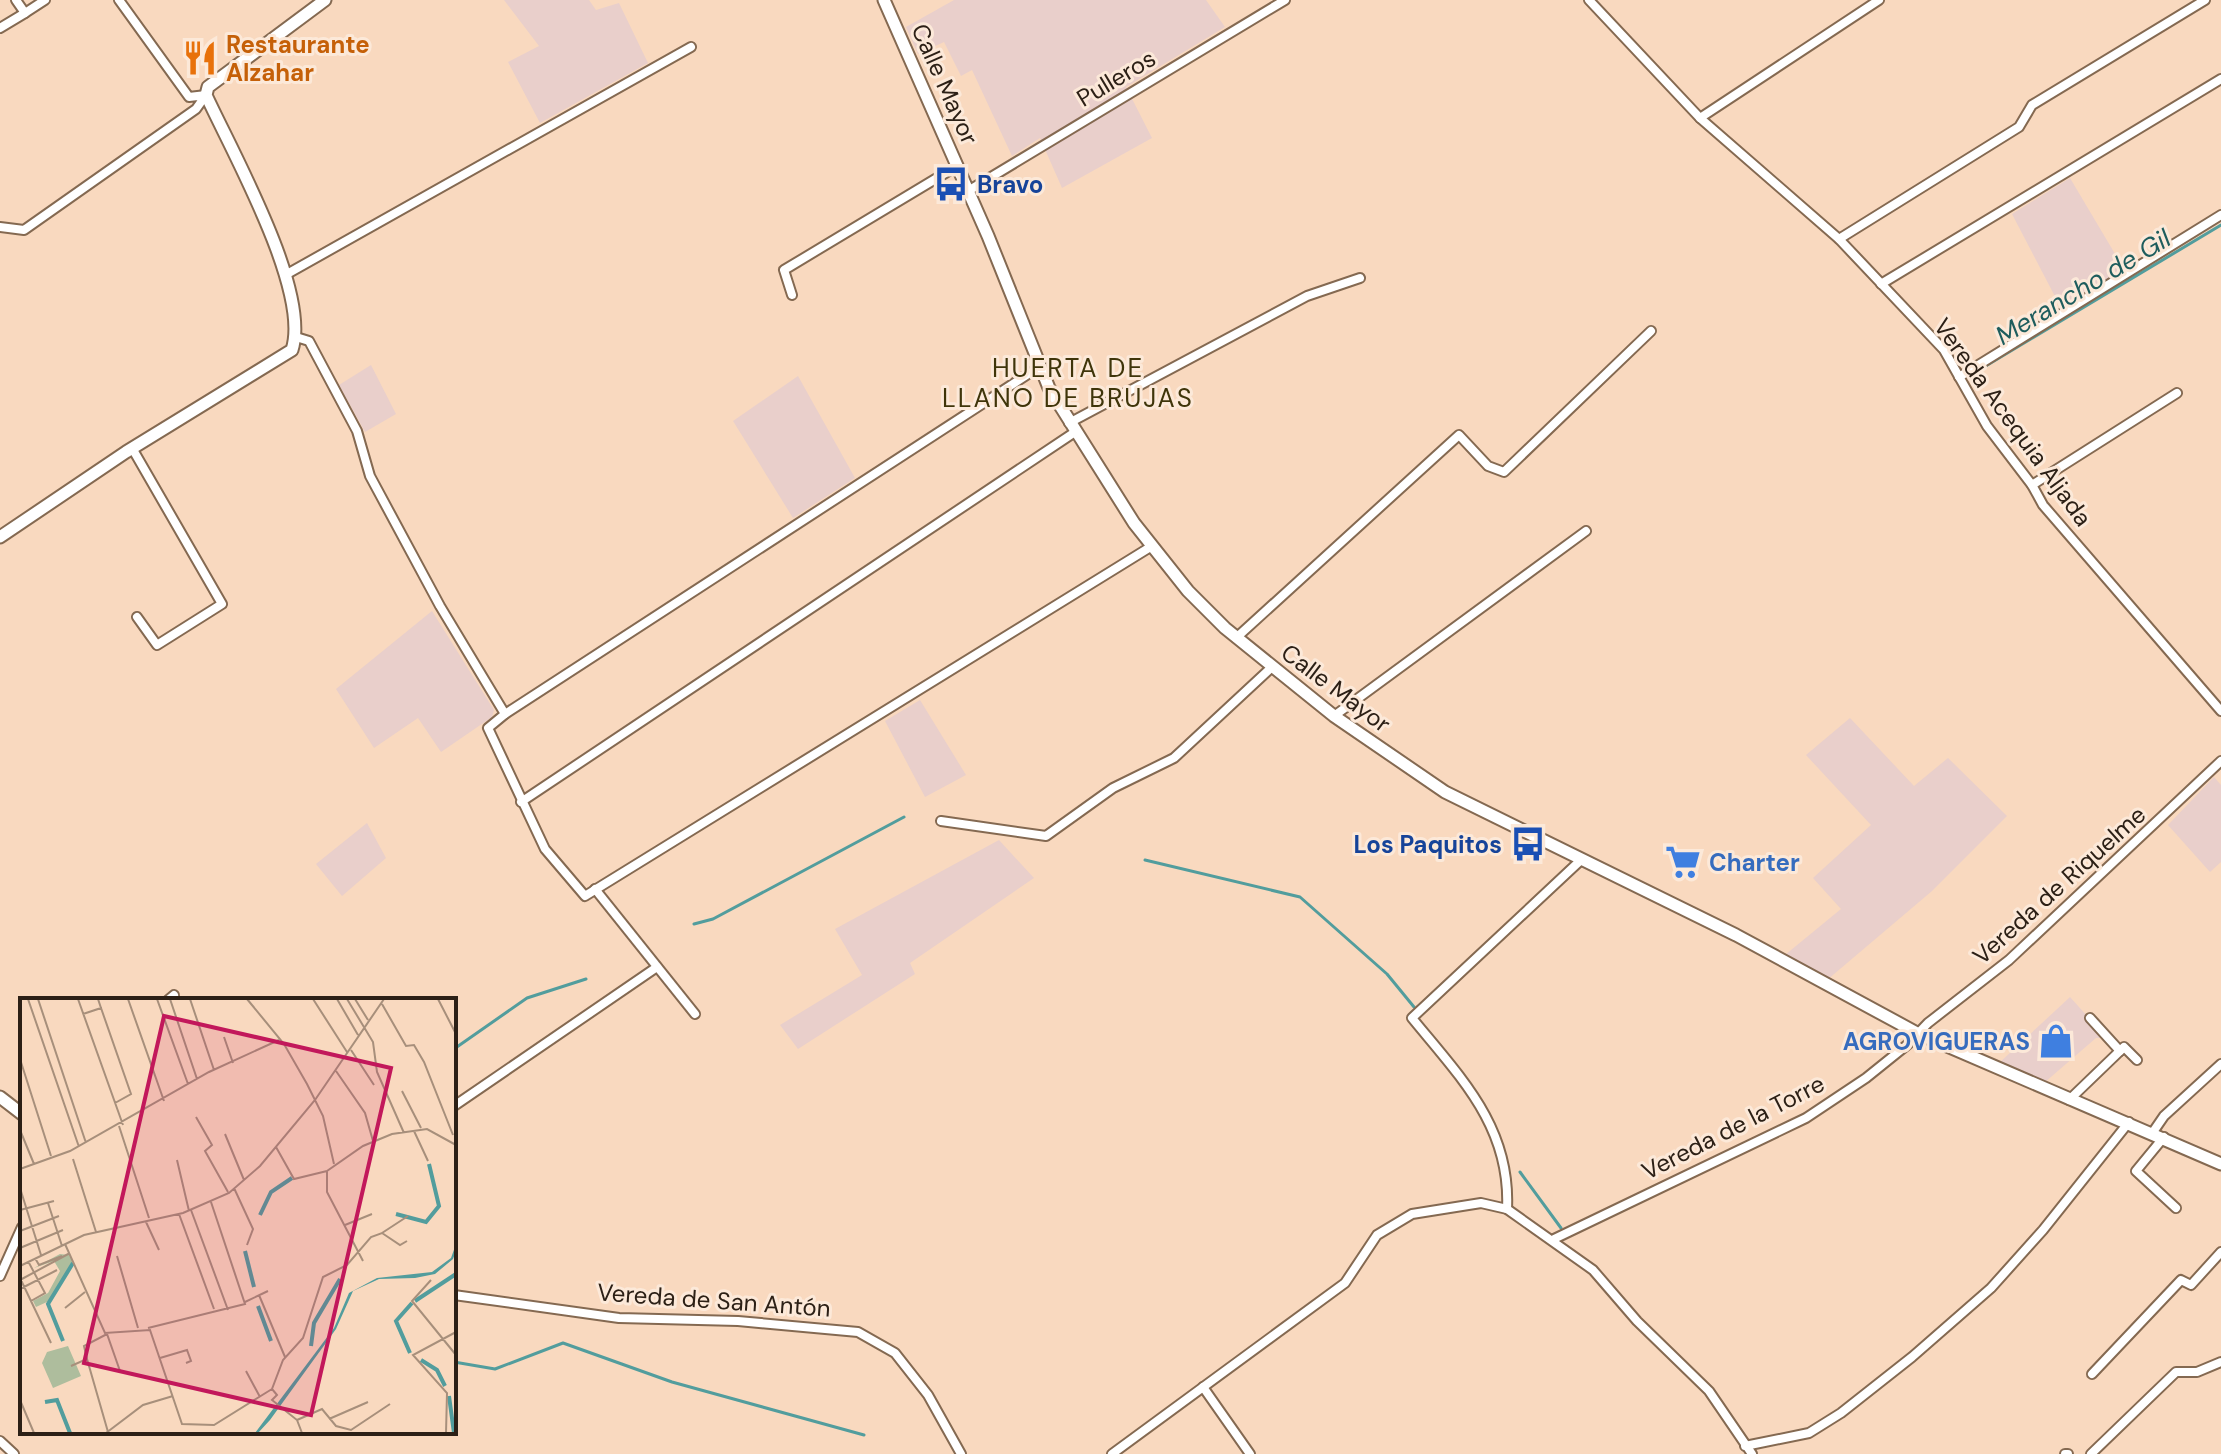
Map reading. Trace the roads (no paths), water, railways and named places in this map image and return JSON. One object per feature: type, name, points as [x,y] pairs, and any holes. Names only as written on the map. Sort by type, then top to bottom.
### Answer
[{"type":"main road","points":[[0,537],[132,448],[292,350],[296,337],[287,274],[206,95],[208,87],[325,0]]},
{"type":"main road","name":"Calle Mayor","points":[[884,0],[968,191],[1039,367],[1072,427],[1152,546],[1188,591],[1236,638],[1334,716],[1445,792],[1736,935],[1917,1033],[2069,1100],[2129,1121],[2221,1164]]},
{"type":"main road","points":[[0,1097],[20,1112]]},
{"type":"street","points":[[16,0],[25,13]]},
{"type":"street","points":[[0,28],[45,0]]},
{"type":"street","points":[[119,0],[189,97],[206,95]]},
{"type":"street","name":"Pulleros","points":[[968,191],[1285,0]]},
{"type":"street","name":"Vereda Acequia Aljada","points":[[1589,0],[1700,118],[1839,239],[1944,350],[1987,426],[2032,485],[2043,505],[2221,711]]},
{"type":"street","points":[[1700,118],[1879,0]]},
{"type":"street","points":[[1839,239],[2019,127],[2032,105],[2205,0]]},
{"type":"street","points":[[287,274],[691,47]]},
{"type":"street","points":[[1881,284],[2221,79]]},
{"type":"street","points":[[0,227],[24,230],[196,109],[206,95]]},
{"type":"street","points":[[792,295],[784,270],[957,166]]},
{"type":"street","points":[[1959,377],[2221,215]]},
{"type":"street","points":[[521,802],[1072,427],[1307,296],[1360,278]]},
{"type":"street","points":[[1236,638],[1459,435],[1488,466],[1504,472],[1651,331]]},
{"type":"street","points":[[296,337],[309,341],[357,431],[370,476],[440,606],[505,714]]},
{"type":"street","points":[[1039,367],[488,728],[545,849],[585,896],[1152,546]]},
{"type":"street","points":[[2032,485],[2177,393]]},
{"type":"street","points":[[132,448],[222,604],[157,645],[137,617]]},
{"type":"street","points":[[1334,716],[1586,531]]},
{"type":"street","points":[[941,821],[1046,836],[1113,788],[1174,758],[1272,667]]},
{"type":"street","name":"Vereda de Riquelme","points":[[1917,1033],[2009,960],[2221,761]]},
{"type":"street","points":[[1507,1209],[1509,1176],[1493,1128],[1468,1085],[1412,1018],[1582,859]]},
{"type":"street","points":[[595,889],[695,1014]]},
{"type":"street","points":[[456,1105],[657,967]]},
{"type":"street","points":[[2090,1018],[2120,1051]]},
{"type":"street","name":"Vereda de la Torre","points":[[1554,1239],[1806,1118],[1866,1078],[1917,1033]]},
{"type":"street","points":[[2069,1100],[2124,1047],[2137,1060]]},
{"type":"street","points":[[2176,1208],[2136,1171],[2159,1135],[2164,1116],[2221,1064]]},
{"type":"street","points":[[1745,1446],[1809,1433],[1841,1413],[1912,1357],[1991,1288],[2129,1121]]},
{"type":"street","points":[[1112,1454],[1345,1283],[1377,1235],[1412,1214],[1481,1203],[1507,1209],[1554,1239],[1593,1270],[1637,1321],[1709,1391],[1752,1454]]},
{"type":"street","points":[[0,1276],[20,1231]]},
{"type":"street","points":[[2092,1374],[2181,1280],[2191,1285],[2221,1252]]},
{"type":"street","name":"Vereda de San Antón","points":[[456,1295],[619,1318],[738,1321],[858,1332],[895,1353],[928,1395],[961,1454]]},
{"type":"street","points":[[2091,1454],[2176,1372],[2197,1372],[2221,1362]]},
{"type":"street","points":[[1203,1387],[1250,1454]]},
{"type":"street","points":[[0,1441],[14,1454]]},
{"type":"waterway","name":"Merancho de Gil","points":[[1964,379],[2221,225]]},
{"type":"waterway","points":[[694,924],[713,919],[904,817]]},
{"type":"waterway","points":[[1145,860],[1300,897],[1387,974],[1414,1007]]},
{"type":"waterway","points":[[456,1048],[527,998],[586,979]]},
{"type":"waterway","points":[[1520,1172],[1561,1228]]},
{"type":"waterway","points":[[456,1362],[495,1369],[563,1343],[672,1382],[864,1435]]},
{"type":"place","name":"Restaurante Alzahar","points":[[200,58]]},
{"type":"place","name":"Bravo","points":[[951,184]]},
{"type":"place","name":"Los Paquitos","points":[[1528,844]]},
{"type":"place","name":"Charter","points":[[1683,862]]},
{"type":"place","name":"AGROVIGUERAS","points":[[2056,1041]]},
{"type":"district","name":"HUERTA DE LLANO DE BRUJAS","points":[[1068,383]]}]
